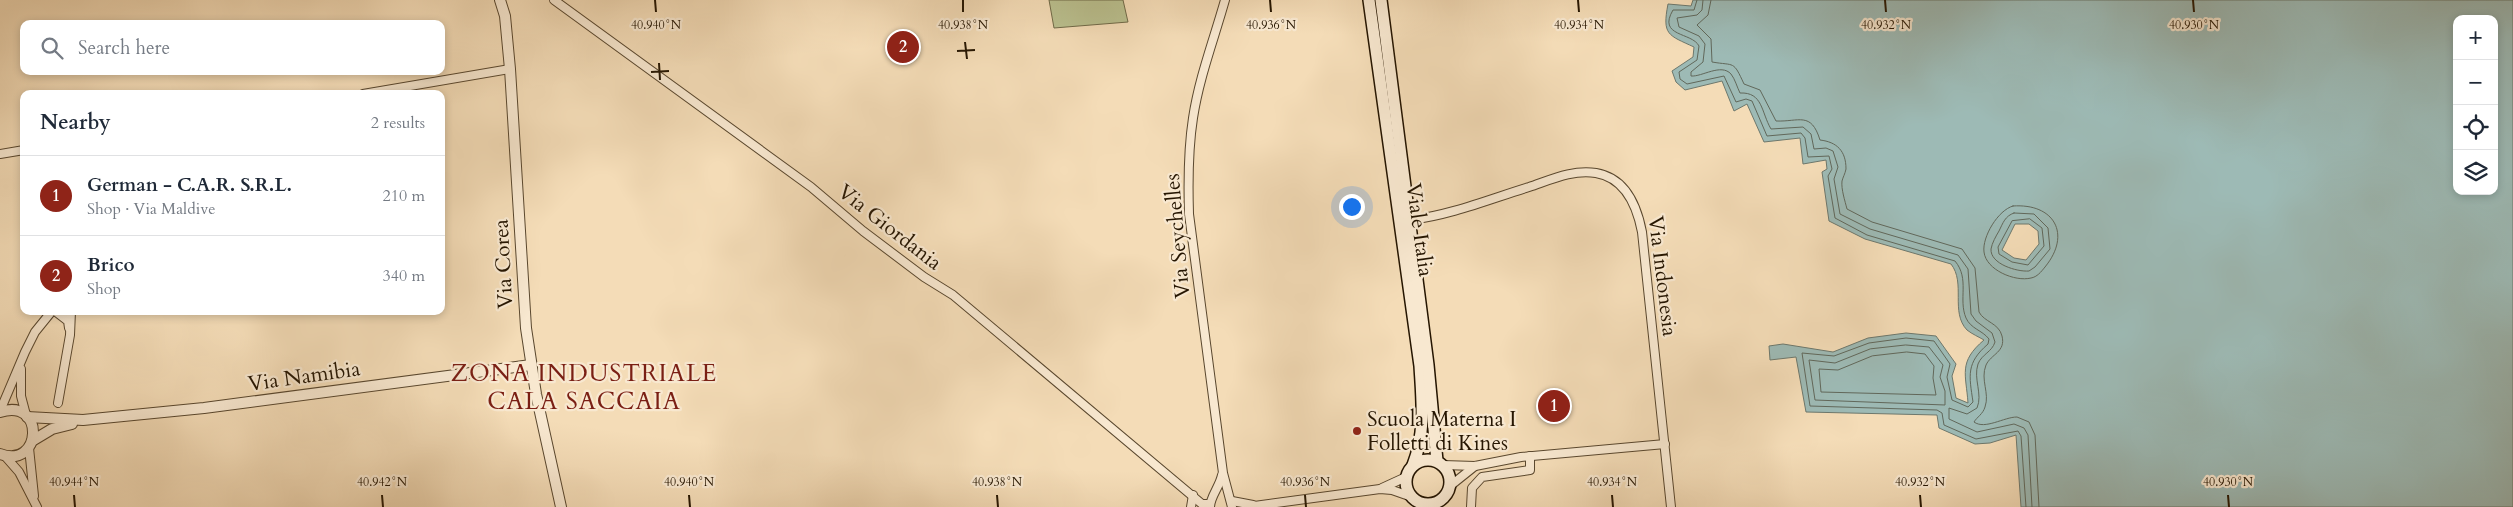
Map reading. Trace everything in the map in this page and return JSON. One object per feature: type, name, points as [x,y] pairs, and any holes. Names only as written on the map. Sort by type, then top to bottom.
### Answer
[{"type":"main road","name":"Viale Italia","points":[[1369,0],[1420,366],[1423,421],[1420,446],[1413,465]]},
{"type":"main road","name":"Viale Italia","points":[[1381,0],[1440,463]]},
{"type":"main road","points":[[1446,507],[1448,490],[1449,473],[1440,463],[1423,460],[1413,465],[1406,477],[1406,487],[1417,502],[1433,504],[1448,490]]},
{"type":"street","points":[[500,0],[505,16]]},
{"type":"street","points":[[505,16],[509,0]]},
{"type":"street","name":"Via Giordania","points":[[554,0],[810,187],[924,277],[953,295],[1202,504],[1211,502],[1223,493],[1231,502],[1250,506],[1380,489]]},
{"type":"street","name":"Via Seychelles","points":[[1226,0],[1200,85],[1190,141],[1188,179],[1191,232],[1223,473],[1231,502]]},
{"type":"street","name":"Via Corea","points":[[505,16],[525,319],[531,365],[561,507]]},
{"type":"street","points":[[388,90],[510,70]]},
{"type":"street","points":[[0,154],[20,151]]},
{"type":"street","name":"Via Indonesia","points":[[1410,220],[1447,213],[1568,174],[1596,173],[1608,177],[1621,186],[1635,203],[1642,232],[1671,507]]},
{"type":"street","points":[[0,411],[35,332],[50,315]]},
{"type":"street","points":[[59,315],[68,321],[70,335]]},
{"type":"street","points":[[58,404],[70,335],[71,315]]},
{"type":"street","points":[[22,359],[21,396],[26,416],[33,425],[30,444],[32,486],[38,507]]},
{"type":"street","name":"Via Namibia","points":[[0,411],[16,410],[26,416],[83,420],[204,408],[531,365]]},
{"type":"street","name":"Via Namibia","points":[[2,456],[16,456],[52,429],[83,420]]},
{"type":"street","points":[[1440,463],[1475,466],[1530,456],[1664,444]]},
{"type":"street","points":[[2,456],[19,472],[38,507]]},
{"type":"street","points":[[1471,507],[1472,488],[1482,477],[1530,470],[1530,456]]},
{"type":"street","points":[[1448,490],[1475,466]]},
{"type":"street","name":"Via Seychelles","points":[[1211,502],[1223,473]]},
{"type":"street","points":[[1380,489],[1406,477]]},
{"type":"street","points":[[1380,489],[1392,490],[1417,502]]},
{"type":"street","points":[[1191,507],[1192,495]]},
{"type":"green space","points":[[1049,0],[1123,0],[1128,22],[1054,28]]},
{"type":"water","points":[[1693,0],[2513,0],[2513,507],[2021,507],[2016,435],[1990,443],[1975,444],[1939,428],[1937,415],[1806,412],[1796,357],[1770,360],[1769,346],[1783,344],[1833,352],[1868,338],[1906,333],[1936,336],[1956,364],[1952,376],[1956,398],[1968,403],[1965,376],[1967,362],[1970,355],[1984,340],[1967,330],[1962,323],[1959,315],[1957,280],[1951,264],[1865,239],[1829,221],[1822,172],[1827,169],[1826,160],[1803,164],[1800,138],[1764,142],[1747,104],[1734,111],[1722,81],[1685,90],[1676,82],[1672,71],[1693,57],[1694,47],[1678,40],[1669,33],[1666,22],[1668,4],[1691,6]],"holes":[[[2015,224],[2029,224],[2038,231],[2039,244],[2026,260],[2014,258],[2002,250]]]},
{"type":"place","name":"Brico","points":[[903,47]]},
{"type":"place","name":"German - C.A.R. S.R.L.","points":[[1554,406]]},
{"type":"place","name":"Scuola Materna I Folletti di Kines","points":[[1357,431]]},
{"type":"district","name":"ZONA INDUSTRIALE CALA SACCAIA","points":[[584,387]]}]
